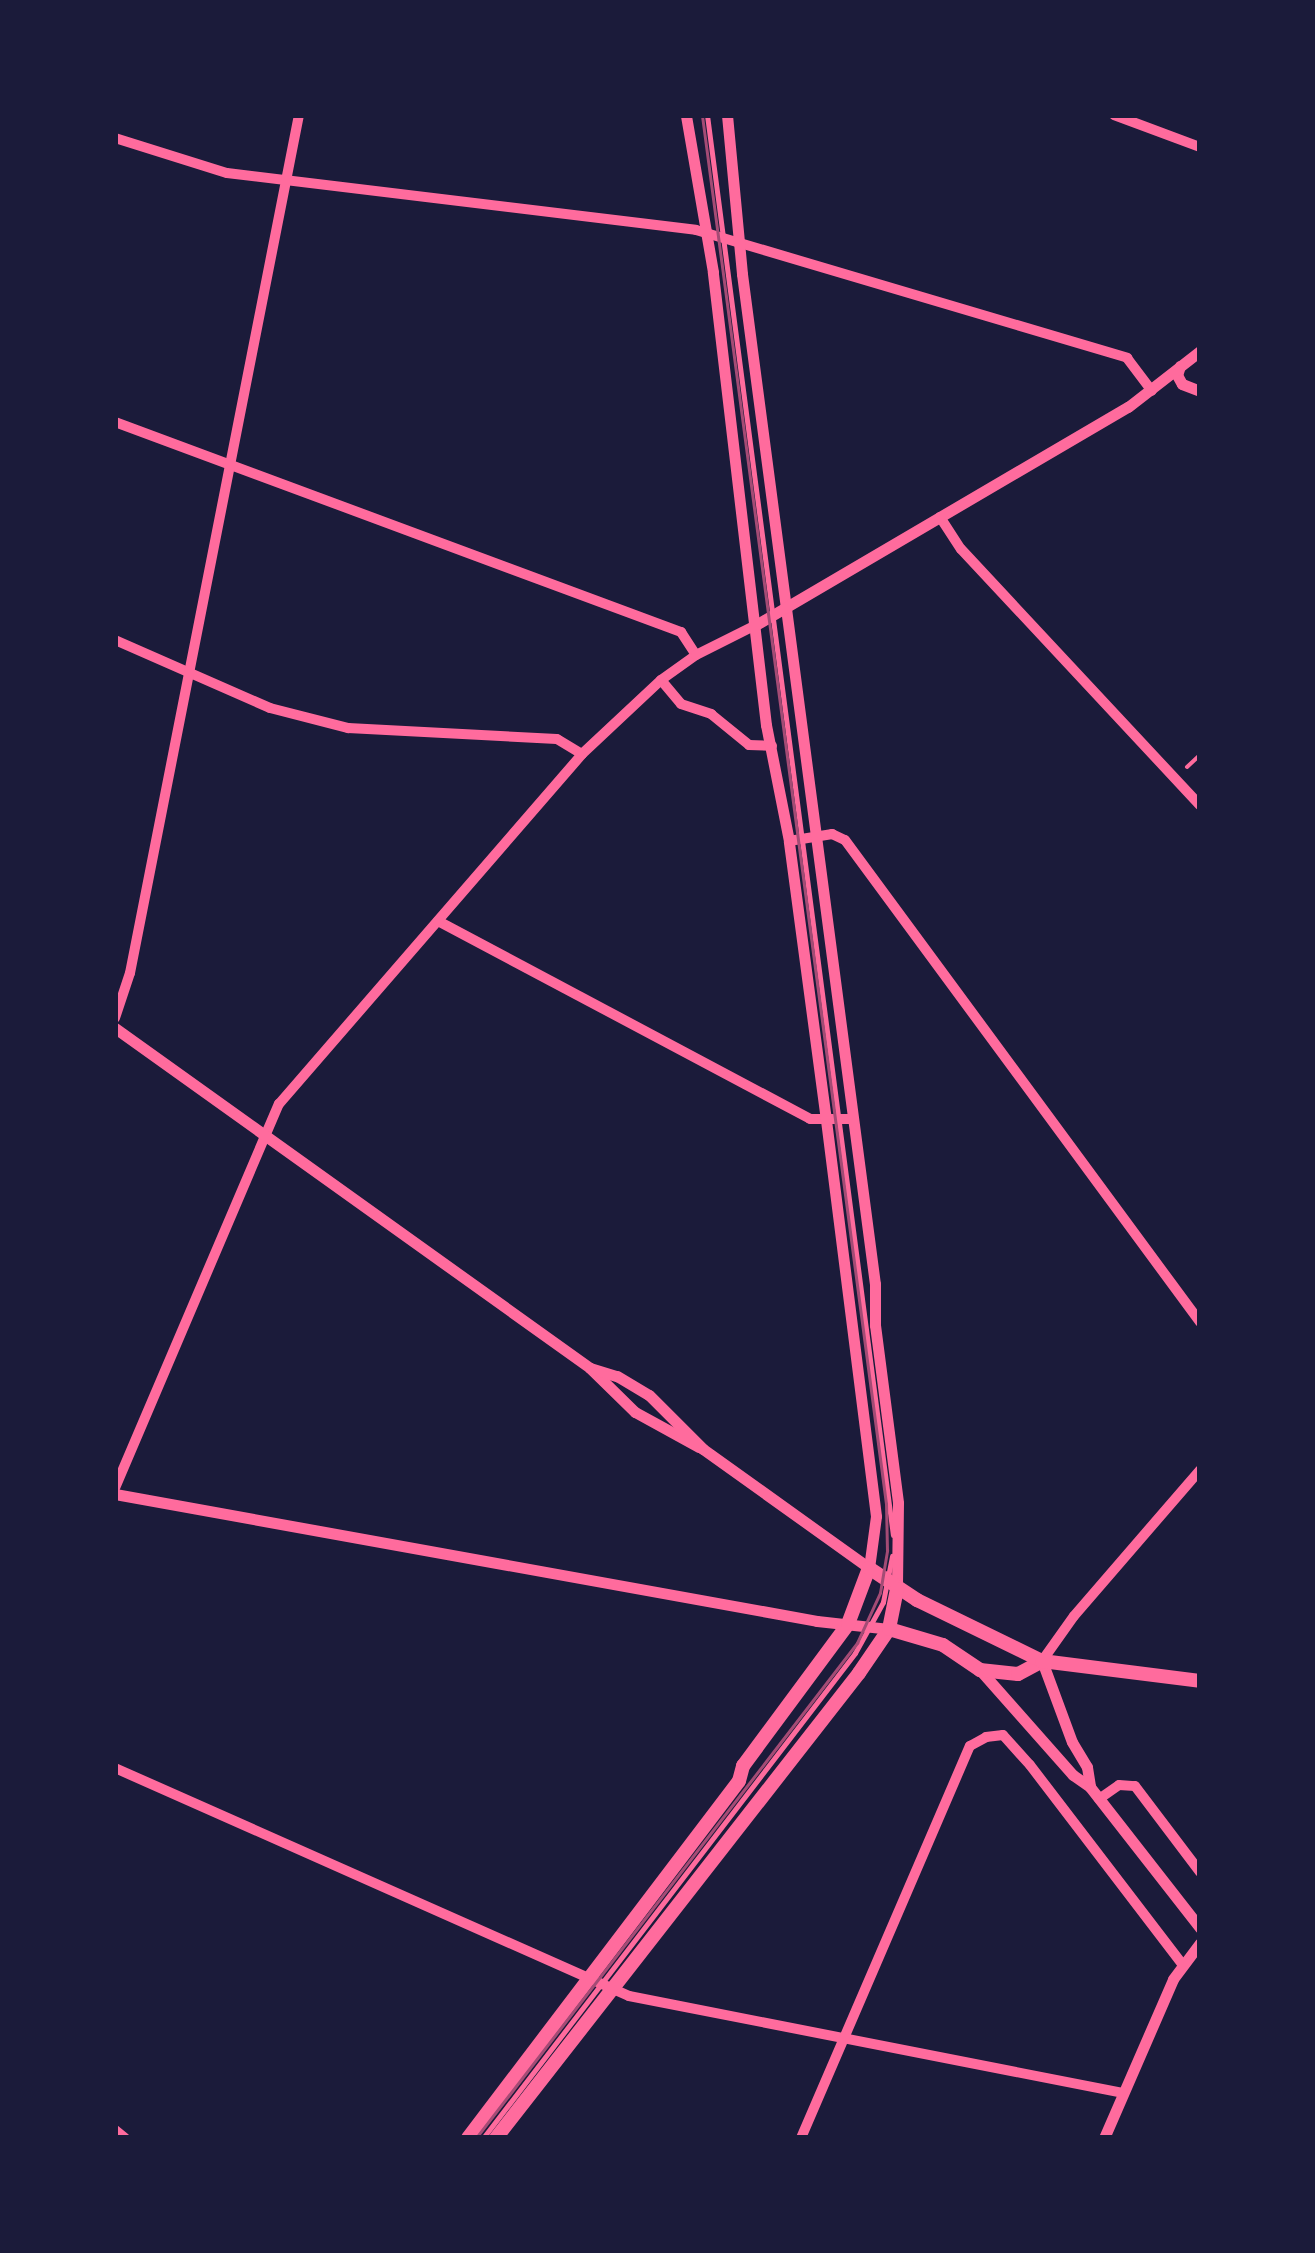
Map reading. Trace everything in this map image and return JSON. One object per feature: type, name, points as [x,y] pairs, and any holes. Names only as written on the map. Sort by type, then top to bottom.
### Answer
[{"type":"main road","points":[[496,2138],[739,1781],[743,1766],[848,1624],[869,1568],[892,1586],[982,1635],[1042,1661],[1200,1681]]},
{"type":"main road","points":[[468,2138],[794,1758],[888,1629],[892,1586]]},
{"type":"main road","points":[[888,1629],[942,1645],[980,1670],[1018,1674],[1042,1661]]},
{"type":"street","points":[[115,1018],[130,973],[299,115]]},
{"type":"street","points":[[686,115],[706,233],[772,746],[802,839],[839,1120],[875,1284],[875,1325],[898,1503],[892,1586]]},
{"type":"street","points":[[590,1368],[617,1376],[649,1395],[704,1449],[869,1568],[876,1516],[839,1120],[802,839],[786,607],[727,115]]},
{"type":"street","points":[[1114,115],[1200,148]]},
{"type":"street","points":[[115,138],[227,173],[706,233],[1127,358],[1152,391]]},
{"type":"street","points":[[888,1629],[115,1491],[279,1104],[582,754],[661,680],[696,655],[754,626],[1152,391],[1200,351]]},
{"type":"street","points":[[1180,366],[1179,380],[1195,389]]},
{"type":"street","points":[[1152,391],[1195,389]]},
{"type":"street","points":[[115,422],[680,632],[696,655]]},
{"type":"street","points":[[940,517],[961,549],[1200,805]]},
{"type":"street","points":[[115,640],[270,708],[348,728],[545,738],[568,743],[582,754]]},
{"type":"street","points":[[661,680],[681,704],[711,714],[750,745],[772,746]]},
{"type":"street","points":[[802,839],[832,834],[845,840],[1200,1322]]},
{"type":"street","points":[[438,920],[810,1119],[839,1120]]},
{"type":"street","points":[[115,1028],[590,1368],[636,1412],[672,1436],[704,1449]]},
{"type":"street","points":[[1090,1787],[1087,1767],[1072,1742],[1042,1661],[1074,1616],[1200,1470]]},
{"type":"street","points":[[980,1670],[1073,1775],[1090,1787],[1200,1928]]},
{"type":"street","points":[[801,2138],[970,1746],[986,1737],[1003,1735],[1182,1964]]},
{"type":"street","points":[[115,1768],[629,1996],[1123,2093]]},
{"type":"street","points":[[1099,1800],[1118,1785],[1134,1786],[1200,1872]]},
{"type":"street","points":[[1104,2138],[1182,1964],[1200,1943]]},
{"type":"street","points":[[115,2130],[125,2138]]},
{"type":"lane","points":[[706,115],[802,839]]},
{"type":"lane","points":[[482,2138],[872,1626],[892,1586],[891,1504],[839,1120]]},
{"type":"lane","points":[[865,1311],[875,1325]]},
{"type":"path","points":[[1187,767],[1200,755]]},
{"type":"tram line","points":[[476,2138],[857,1643],[880,1593],[887,1551],[886,1504],[702,115]]}]
